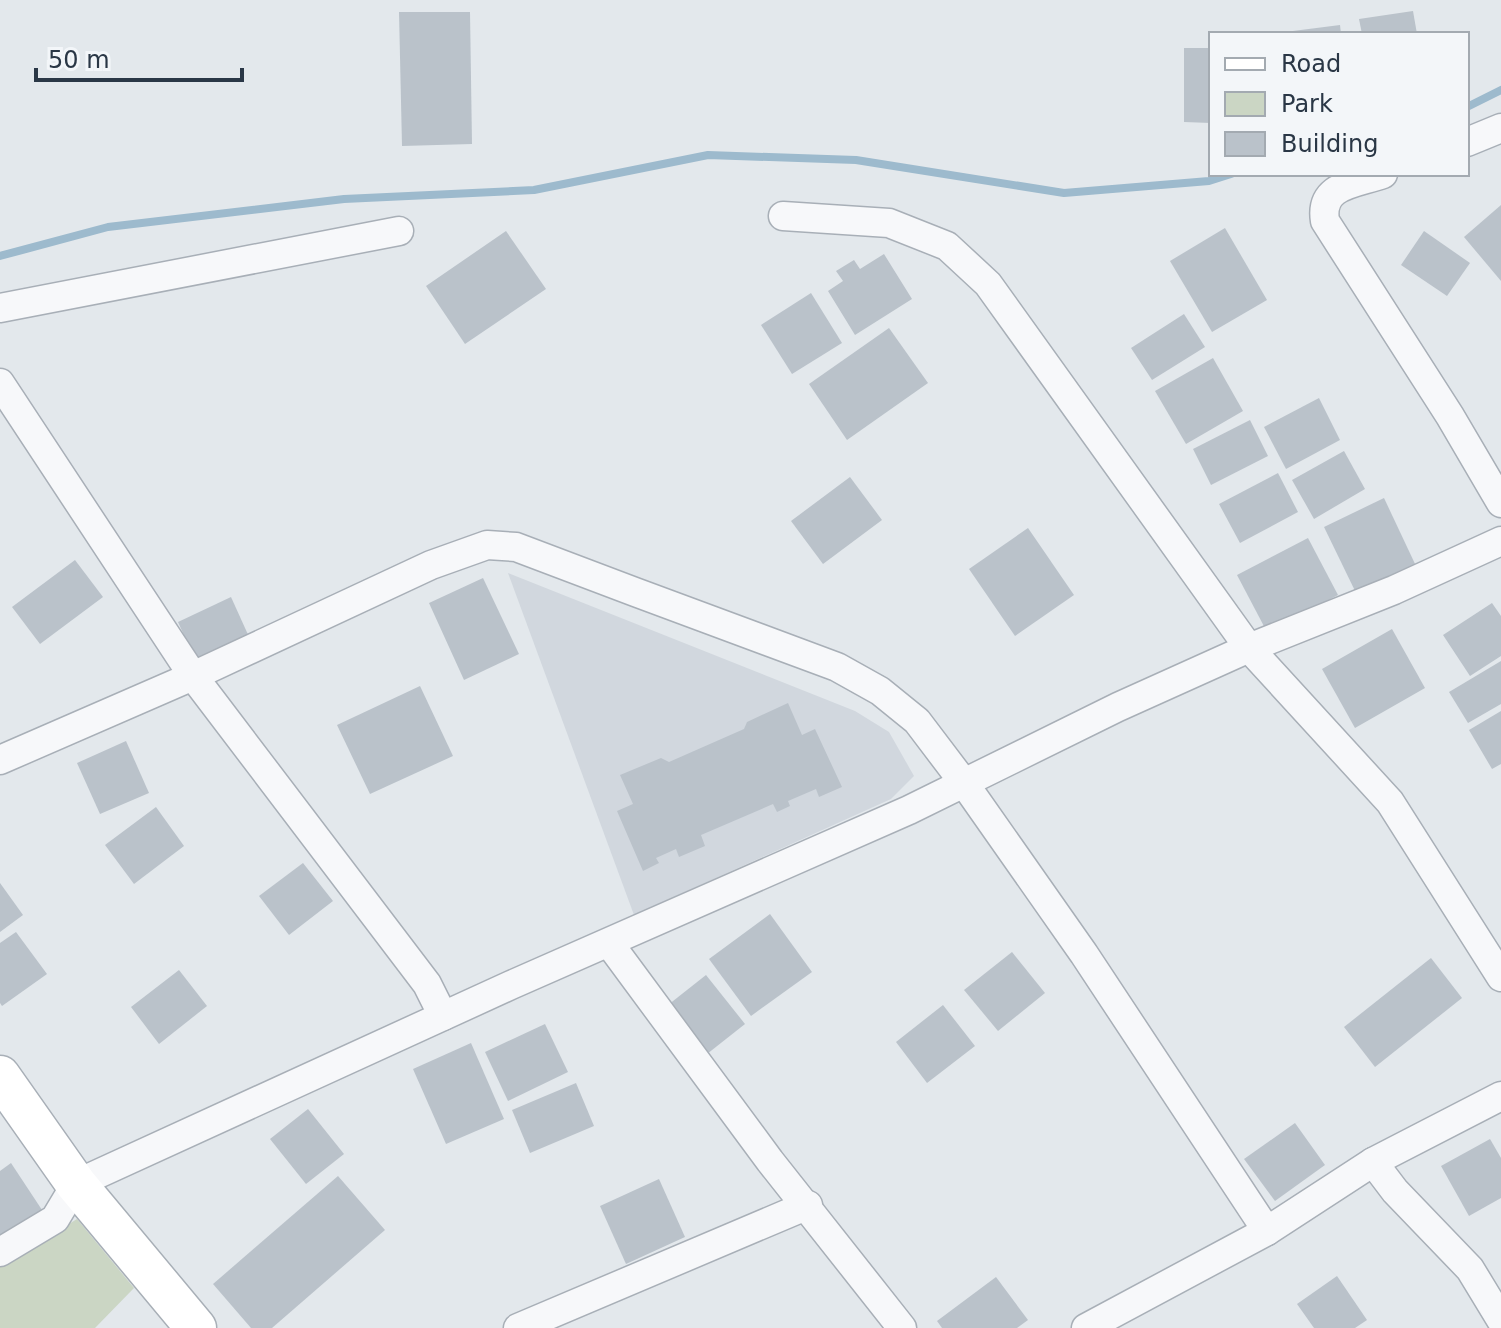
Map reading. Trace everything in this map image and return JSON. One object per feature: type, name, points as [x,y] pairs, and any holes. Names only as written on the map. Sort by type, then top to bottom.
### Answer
[{"type":"street","points":[[1469,141],[1501,128]]},
{"type":"street","points":[[1377,176],[1341,187],[1328,196],[1323,207],[1325,221],[1450,416],[1501,503]]},
{"type":"street","points":[[783,216],[889,223],[947,246],[988,284],[1249,648],[1390,802],[1501,977]]},
{"type":"street","points":[[0,308],[399,231]]},
{"type":"street","points":[[0,383],[193,676],[427,984],[443,1016]]},
{"type":"street","points":[[0,1252],[55,1219],[76,1184],[443,1016],[895,817],[1118,707],[1249,648],[1394,590],[1501,541]]},
{"type":"street","points":[[0,760],[193,676],[431,565],[487,545],[516,547],[837,667],[880,691],[917,721],[1084,954],[1267,1231]]},
{"type":"street","points":[[609,943],[770,1161],[808,1205],[902,1328]]},
{"type":"street","points":[[0,1076],[76,1184],[196,1328]]},
{"type":"street","points":[[1086,1328],[1267,1231],[1373,1162],[1501,1096]]},
{"type":"street","points":[[1373,1162],[1395,1191],[1470,1269],[1501,1320]]},
{"type":"street","points":[[518,1328],[808,1205]]},
{"type":"shaded area","points":[[508,573],[855,711],[889,732],[914,776],[891,799],[634,915]]},
{"type":"green space","points":[[77,1219],[134,1288],[95,1328],[0,1328],[0,1267]]},
{"type":"building","points":[[1413,11],[1417,32],[1362,32],[1359,19]]},
{"type":"building","points":[[399,12],[470,12],[472,144],[402,146]]},
{"type":"building","points":[[1340,25],[1341,32],[1285,32]]},
{"type":"building","points":[[1184,48],[1209,48],[1209,123],[1184,122]]},
{"type":"building","points":[[1501,205],[1501,281],[1464,237]]},
{"type":"building","points":[[1225,228],[1267,300],[1212,332],[1170,261]]},
{"type":"building","points":[[506,231],[546,289],[465,344],[426,286]]},
{"type":"building","points":[[1424,231],[1470,263],[1447,296],[1401,265]]},
{"type":"building","points":[[884,254],[912,299],[855,335],[828,291],[843,281],[836,271],[854,260],[860,269]]},
{"type":"building","points":[[811,293],[842,343],[792,374],[761,325]]},
{"type":"building","points":[[1184,314],[1205,347],[1152,380],[1131,348]]},
{"type":"building","points":[[889,328],[928,383],[847,440],[809,384]]},
{"type":"building","points":[[1213,358],[1243,411],[1186,444],[1155,391]]},
{"type":"building","points":[[1319,398],[1340,440],[1286,469],[1264,427]]},
{"type":"building","points":[[1250,420],[1268,456],[1211,485],[1193,449]]},
{"type":"building","points":[[1344,451],[1365,489],[1314,519],[1292,480]]},
{"type":"building","points":[[1278,473],[1298,512],[1240,543],[1219,504]]},
{"type":"building","points":[[850,477],[882,520],[823,564],[791,521]]},
{"type":"building","points":[[1384,498],[1416,566],[1357,595],[1324,527]]},
{"type":"building","points":[[1028,528],[1074,595],[1015,636],[969,569]]},
{"type":"building","points":[[1308,538],[1338,595],[1267,632],[1237,575]]},
{"type":"building","points":[[75,560],[103,597],[40,644],[12,607]]},
{"type":"building","points":[[483,578],[519,654],[464,680],[429,603]]},
{"type":"building","points":[[231,597],[250,639],[197,664],[178,622]]},
{"type":"building","points":[[1492,603],[1501,616],[1501,656],[1470,676],[1443,635]]},
{"type":"building","points":[[1392,629],[1425,688],[1355,728],[1322,669]]},
{"type":"building","points":[[1501,661],[1501,704],[1468,723],[1449,692]]},
{"type":"building","points":[[420,686],[453,756],[370,794],[337,725]]},
{"type":"building","points":[[788,703],[802,735],[815,729],[842,787],[819,797],[816,789],[788,801],[790,806],[777,812],[773,804],[701,835],[705,846],[679,857],[676,849],[656,858],[659,863],[643,871],[617,811],[633,804],[620,775],[661,758],[669,762],[744,729],[747,722]]},
{"type":"building","points":[[1501,711],[1501,764],[1492,769],[1469,730]]},
{"type":"building","points":[[126,741],[149,793],[100,814],[77,763]]},
{"type":"building","points":[[156,807],[184,846],[134,884],[105,845]]},
{"type":"building","points":[[303,863],[333,901],[289,935],[259,896]]},
{"type":"building","points":[[0,883],[23,915],[0,932]]},
{"type":"building","points":[[770,914],[812,972],[751,1016],[709,959]]},
{"type":"building","points":[[16,932],[47,974],[2,1006],[0,943]]},
{"type":"building","points":[[1012,952],[1045,993],[998,1031],[964,990]]},
{"type":"building","points":[[1431,958],[1462,998],[1375,1067],[1344,1027]]},
{"type":"building","points":[[179,970],[207,1006],[159,1044],[131,1007]]},
{"type":"building","points":[[706,975],[745,1024],[707,1054],[668,1005]]},
{"type":"building","points":[[943,1005],[975,1046],[927,1083],[896,1042]]},
{"type":"building","points":[[545,1024],[568,1072],[508,1101],[485,1052]]},
{"type":"building","points":[[471,1043],[504,1119],[446,1144],[413,1069]]},
{"type":"building","points":[[576,1083],[594,1126],[530,1153],[512,1110]]},
{"type":"building","points":[[308,1109],[344,1154],[306,1184],[270,1139]]},
{"type":"building","points":[[1295,1123],[1325,1165],[1275,1201],[1244,1159]]},
{"type":"building","points":[[1490,1139],[1501,1158],[1501,1198],[1469,1216],[1441,1166]]},
{"type":"building","points":[[11,1163],[44,1213],[0,1242],[0,1171]]},
{"type":"building","points":[[338,1176],[385,1230],[272,1328],[251,1328],[213,1284]]},
{"type":"building","points":[[659,1179],[685,1237],[626,1264],[600,1206]]},
{"type":"building","points":[[1337,1276],[1367,1320],[1355,1328],[1314,1328],[1297,1304]]},
{"type":"building","points":[[996,1277],[1028,1320],[1017,1328],[942,1328],[937,1321]]},
{"type":"waterway","points":[[1469,106],[1501,90]]},
{"type":"waterway","points":[[0,256],[108,227],[344,199],[534,190],[708,155],[856,160],[1064,193],[1209,181],[1225,176]]}]
